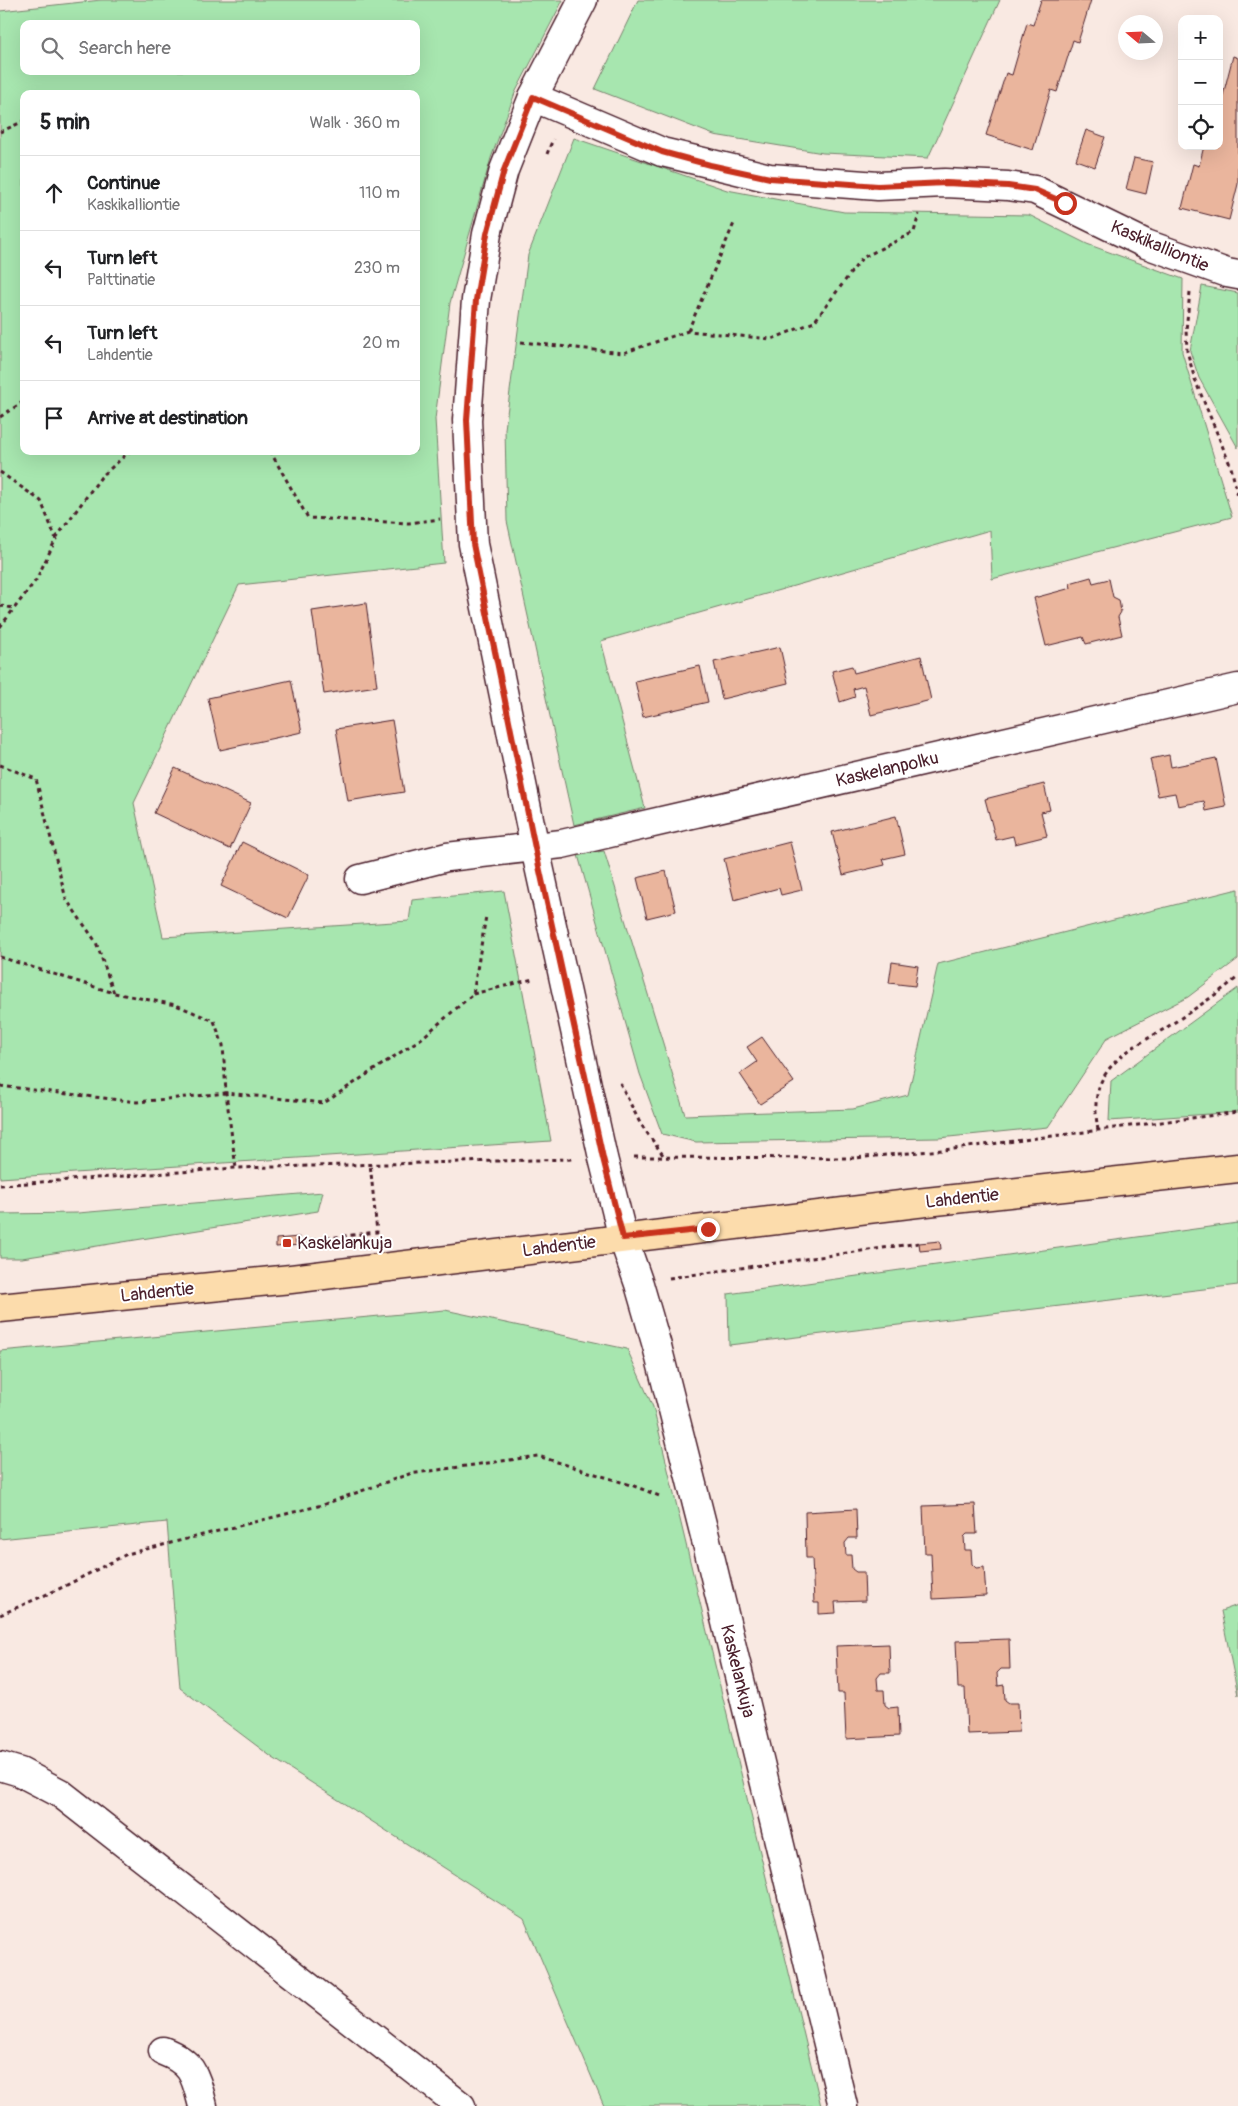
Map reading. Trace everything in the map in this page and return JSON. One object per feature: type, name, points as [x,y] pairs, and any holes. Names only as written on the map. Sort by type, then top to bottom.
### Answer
[{"type":"main road","name":"Lahdentie","points":[[0,1308],[291,1279],[927,1202],[1238,1168]]},
{"type":"street","name":"Kaskelankuja","points":[[583,0],[533,97],[502,180],[487,234],[476,300],[467,420],[473,544],[535,848],[603,1158],[623,1238],[649,1319],[697,1505],[843,2106]]},
{"type":"street","name":"Kaskikalliontie","points":[[533,97],[662,152],[710,165],[780,178],[878,186],[928,184],[1008,186],[1035,190],[1146,244],[1227,274],[1238,275]]},
{"type":"street","name":"Kaskelanpolku","points":[[360,879],[447,857],[562,844],[1238,688]]},
{"type":"street","points":[[0,1766],[20,1772],[60,1793],[455,2099],[461,2106]]},
{"type":"street","points":[[163,2051],[180,2057],[194,2074],[203,2106]]},
{"type":"path","points":[[0,132],[20,123]]},
{"type":"path","points":[[546,156],[553,139]]},
{"type":"path","points":[[521,342],[623,353],[688,331],[772,339],[814,322],[862,258],[914,232],[928,184]]},
{"type":"path","points":[[688,331],[735,221]]},
{"type":"path","points":[[1188,305],[1187,352],[1195,380],[1231,467],[1238,497]]},
{"type":"path","points":[[0,417],[20,404]]},
{"type":"path","points":[[0,627],[36,580],[56,539],[100,477],[125,455]]},
{"type":"path","points":[[272,455],[308,518],[409,524],[471,515]]},
{"type":"path","points":[[0,472],[41,501],[56,539]]},
{"type":"path","points":[[0,606],[14,608]]},
{"type":"path","points":[[0,764],[36,779],[66,899],[96,942],[114,992]]},
{"type":"path","points":[[473,994],[486,916]]},
{"type":"path","points":[[0,957],[114,992],[176,1005],[214,1021],[223,1045],[226,1093],[236,1168]]},
{"type":"path","points":[[0,1086],[137,1102],[226,1093],[324,1104],[422,1038],[473,994],[562,972]]},
{"type":"path","points":[[1098,1130],[1095,1109],[1102,1079],[1112,1065],[1129,1049],[1172,1024],[1238,977]]},
{"type":"path","points":[[617,1075],[640,1123],[664,1156],[854,1158],[953,1150],[1238,1112]]},
{"type":"path","points":[[0,1185],[236,1168],[542,1159]]},
{"type":"path","points":[[287,1243],[377,1232],[370,1163]]},
{"type":"path","points":[[690,1274],[920,1243]]},
{"type":"path","points":[[0,1614],[63,1586],[127,1554],[322,1505],[409,1474],[538,1456],[634,1486],[670,1500],[697,1505]]},
{"type":"green space","points":[[101,0],[563,0],[515,93],[491,158],[450,303],[435,419],[444,563],[239,585],[134,803],[163,937],[409,921],[412,900],[504,891],[551,1141],[0,1178],[0,11]]},
{"type":"green space","points":[[638,0],[1000,0],[928,158],[823,153],[714,135],[595,89]]},
{"type":"green space","points":[[574,138],[727,190],[844,212],[1029,215],[1087,244],[1183,279],[1182,352],[1232,517],[992,579],[990,530],[601,641],[645,808],[574,825],[507,521],[505,429],[528,255]]},
{"type":"green space","points":[[1202,286],[1238,293],[1238,448],[1199,378],[1190,351]]},
{"type":"green space","points":[[604,851],[685,1115],[853,1109],[908,1095],[938,964],[1238,889],[1238,959],[1188,997],[1107,1038],[1048,1127],[939,1138],[696,1142],[662,1134],[640,1074],[578,855]]},
{"type":"green space","points":[[1238,988],[1238,1112],[1109,1121],[1111,1081]]},
{"type":"green space","points":[[323,1192],[318,1211],[22,1258],[0,1258],[0,1214],[78,1213]]},
{"type":"green space","points":[[1238,1223],[1238,1285],[729,1345],[728,1294]]},
{"type":"green space","points":[[445,1310],[627,1349],[653,1407],[821,2106],[604,2106],[524,1919],[273,1758],[180,1688],[167,1522],[0,1539],[0,1351]]},
{"type":"green space","points":[[1238,1605],[1238,1695],[1221,1611]]},
{"type":"building","points":[[1041,0],[1091,0],[1078,42],[1073,40],[1057,92],[1051,90],[1033,150],[986,135],[1006,73],[1012,75],[1027,23],[1033,25]]},
{"type":"building","points":[[1233,56],[1238,58],[1238,184],[1229,220],[1182,208],[1193,164],[1199,166],[1203,150],[1223,150],[1223,95]]},
{"type":"building","points":[[1086,130],[1105,137],[1095,167],[1076,160]]},
{"type":"building","points":[[1134,158],[1153,162],[1146,194],[1126,189]]},
{"type":"building","points":[[1091,577],[1093,583],[1109,579],[1113,597],[1119,600],[1121,612],[1118,617],[1122,635],[1086,644],[1083,637],[1046,646],[1034,598],[1071,588],[1070,583]]},
{"type":"building","points":[[366,603],[377,686],[324,694],[312,611]]},
{"type":"building","points":[[780,647],[788,683],[722,699],[714,662]]},
{"type":"building","points":[[921,656],[931,700],[871,715],[864,686],[853,689],[855,697],[840,702],[832,671],[852,666],[854,673]]},
{"type":"building","points":[[700,666],[708,702],[643,717],[635,681]]},
{"type":"building","points":[[291,680],[302,732],[220,750],[208,698]]},
{"type":"building","points":[[392,720],[404,792],[348,801],[336,729]]},
{"type":"building","points":[[1169,755],[1171,767],[1216,758],[1226,807],[1206,811],[1204,801],[1178,806],[1175,793],[1158,796],[1150,759]]},
{"type":"building","points":[[175,768],[251,803],[230,849],[154,813]]},
{"type":"building","points":[[1044,784],[1050,810],[1041,812],[1047,836],[1015,844],[1013,836],[996,840],[985,799]]},
{"type":"building","points":[[896,816],[905,854],[883,859],[885,865],[843,875],[832,832]]},
{"type":"building","points":[[242,842],[309,875],[288,918],[221,886]]},
{"type":"building","points":[[790,842],[802,890],[781,895],[779,888],[734,900],[724,859]]},
{"type":"building","points":[[666,871],[676,911],[647,918],[637,878]]},
{"type":"building","points":[[892,962],[918,966],[915,986],[889,983]]},
{"type":"building","points":[[762,1037],[794,1082],[760,1104],[740,1074],[757,1062],[747,1047]]},
{"type":"building","points":[[299,1237],[300,1245],[276,1247],[276,1239]]},
{"type":"building","points":[[940,1241],[941,1249],[920,1251],[919,1243]]},
{"type":"building","points":[[975,1504],[977,1534],[967,1534],[964,1537],[965,1550],[971,1550],[972,1564],[976,1568],[984,1567],[986,1596],[933,1599],[931,1553],[925,1553],[923,1506]]},
{"type":"building","points":[[856,1509],[857,1538],[849,1538],[845,1543],[846,1555],[851,1555],[852,1569],[856,1572],[864,1572],[865,1601],[835,1602],[836,1613],[819,1614],[819,1603],[814,1603],[812,1558],[806,1558],[805,1512]]},
{"type":"building","points":[[1009,1639],[1010,1669],[1001,1669],[997,1673],[998,1686],[1004,1685],[1005,1700],[1009,1703],[1018,1703],[1019,1732],[967,1734],[965,1688],[958,1688],[956,1641]]},
{"type":"building","points":[[889,1644],[890,1673],[881,1673],[877,1678],[878,1690],[884,1690],[885,1705],[889,1708],[898,1707],[899,1736],[846,1739],[844,1693],[838,1693],[836,1646]]},
{"type":"place","name":"Kaskelankuja","points":[[287,1243]]},
{"type":"route","points":[[708,1229],[623,1238],[603,1158],[535,848],[473,544],[467,420],[476,300],[487,234],[504,170],[533,97],[662,152],[770,178],[878,186],[946,183],[1008,186],[1035,190],[1065,203]]}]
